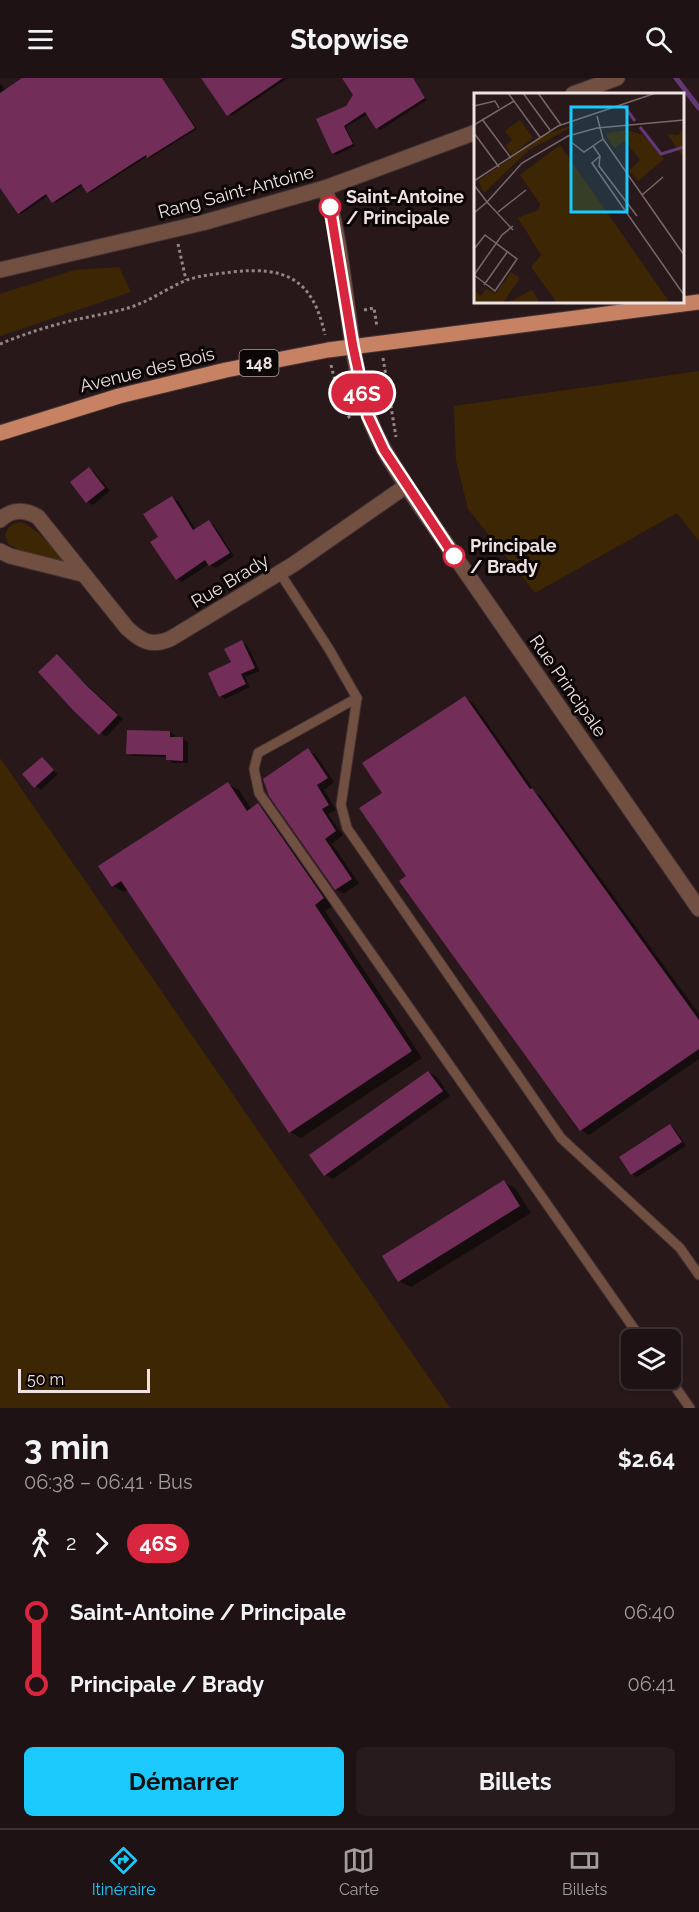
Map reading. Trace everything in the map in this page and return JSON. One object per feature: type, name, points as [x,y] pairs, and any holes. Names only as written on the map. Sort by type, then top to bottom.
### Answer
[{"type":"main road","name":"Avenue des Bois","points":[[0,433],[119,396],[208,374],[328,350],[699,303]]},
{"type":"street","points":[[576,93],[617,78]]},
{"type":"street","name":"Rang Saint-Antoine","points":[[0,270],[202,223],[325,188],[474,133]]},
{"type":"street","name":"Rue Principale","points":[[325,188],[332,212],[364,402],[379,440],[406,486],[699,909]]},
{"type":"street","name":"Rue Brady","points":[[0,520],[6,514],[19,511],[38,518],[82,574],[138,638],[144,642],[156,643],[170,639],[280,573],[406,486]]},
{"type":"street","points":[[0,550],[10,556],[82,574]]},
{"type":"lane","points":[[280,573],[329,649],[357,698],[341,805],[347,828],[561,1138],[680,1248],[699,1275]]},
{"type":"lane","points":[[357,698],[258,753],[254,769],[259,793],[634,1329]]},
{"type":"lane","points":[[677,1389],[690,1408]]},
{"type":"path","points":[[177,240],[186,280]]},
{"type":"path","points":[[0,344],[44,328],[129,308],[186,280],[244,271],[268,270],[301,285],[308,293],[322,320]]},
{"type":"path","points":[[380,344],[398,446]]},
{"type":"path","points":[[328,350],[336,392]]},
{"type":"shaded area","points":[[119,267],[131,292],[0,336],[0,294],[74,270]]},
{"type":"shaded area","points":[[699,371],[699,541],[677,513],[535,593],[468,509],[456,460],[454,406]]},
{"type":"shaded area","points":[[20,522],[38,533],[63,559],[60,562],[24,552],[8,544],[5,535],[7,530],[13,524]]},
{"type":"shaded area","points":[[0,758],[450,1408],[0,1408]]},
{"type":"building","points":[[22,78],[162,78],[195,128],[147,158],[146,155],[87,193],[81,184],[52,203],[46,194],[18,214],[0,188],[0,93]]},
{"type":"building","points":[[201,78],[283,78],[227,116]]},
{"type":"building","points":[[342,78],[413,78],[425,98],[376,129],[365,112],[344,126],[353,144],[332,154],[316,119],[346,106],[353,95]]},
{"type":"building","points":[[89,467],[105,488],[86,503],[70,482]]},
{"type":"building","points":[[172,496],[193,530],[209,520],[230,553],[209,566],[205,560],[176,580],[150,542],[158,537],[143,514]]},
{"type":"building","points":[[242,640],[255,668],[241,674],[246,684],[219,697],[208,673],[231,662],[224,649]]},
{"type":"building","points":[[57,654],[118,715],[99,735],[38,672]]},
{"type":"building","points":[[465,696],[699,1020],[699,1049],[580,1131],[399,881],[406,876],[359,808],[382,793],[362,763]]},
{"type":"building","points":[[127,730],[170,731],[170,737],[183,737],[183,761],[166,760],[166,755],[126,754]]},
{"type":"building","points":[[308,748],[328,778],[317,785],[329,805],[322,809],[336,831],[325,839],[352,879],[335,890],[269,796],[263,779]]},
{"type":"building","points":[[42,757],[54,770],[34,788],[22,774]]},
{"type":"building","points":[[228,782],[247,811],[258,803],[324,898],[315,905],[412,1051],[289,1133],[121,881],[112,887],[98,866]]},
{"type":"building","points":[[428,1071],[443,1091],[324,1176],[309,1155]]},
{"type":"building","points":[[670,1124],[682,1142],[631,1175],[619,1157]]},
{"type":"building","points":[[504,1180],[520,1206],[398,1282],[382,1256]]},
{"type":"waterway","points":[[676,78],[699,108]]},
{"type":"bus line","name":"46S","points":[[330,207],[353,347],[368,416],[384,450],[454,556]]},
{"type":"place","name":"Saint-Antoine / Principale","points":[[330,207]]},
{"type":"place","name":"Principale / Brady","points":[[454,556]]}]
